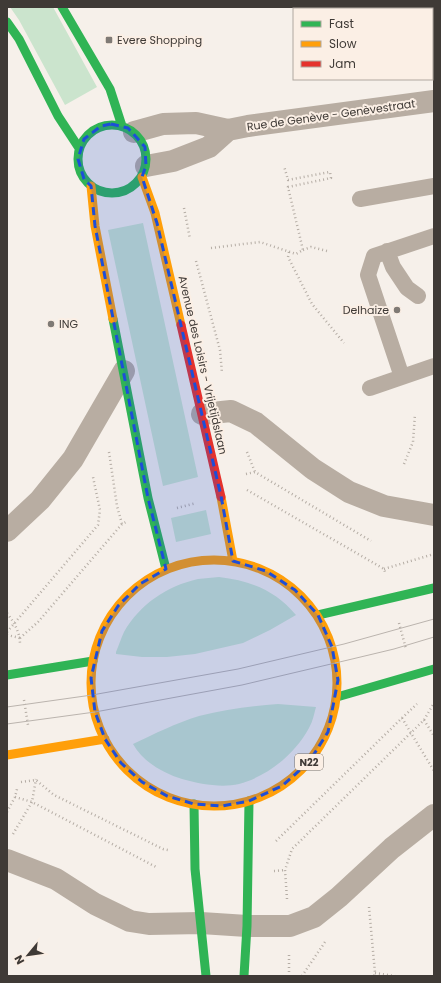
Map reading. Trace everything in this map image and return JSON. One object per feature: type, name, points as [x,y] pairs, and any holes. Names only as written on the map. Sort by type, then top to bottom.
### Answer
[{"type":"street","points":[[62,7],[110,89],[128,129]]},
{"type":"street","points":[[7,22],[19,39],[56,113],[79,148]]},
{"type":"street","name":"Rue de Genève - Genèvestraat","points":[[128,129],[163,124],[196,123],[228,130],[248,126],[434,102]]},
{"type":"street","points":[[111,124],[128,129],[141,139],[145,148],[147,156],[144,171],[135,186],[124,192],[113,194],[101,192],[91,186],[79,169],[79,148],[84,139],[92,131],[101,126],[111,124]]},
{"type":"street","points":[[144,171],[209,147],[228,130]]},
{"type":"street","name":"Avenue des Loisirs - Vrijetijdslaan","points":[[144,171],[222,496],[233,561]]},
{"type":"street","points":[[91,186],[95,226],[148,498],[166,569]]},
{"type":"street","points":[[7,531],[40,500],[73,459],[124,371]]},
{"type":"street","points":[[202,414],[231,411],[256,423],[313,469],[349,492],[384,506],[434,515]]},
{"type":"street","name":"N22","points":[[199,560],[233,561],[266,571],[295,590],[318,615],[334,652],[338,680],[337,697],[328,732],[309,762],[282,786],[249,801],[222,806],[194,804],[167,796],[142,782],[121,763],[105,739],[95,712],[92,695],[94,661],[102,632],[118,606],[140,584],[166,569],[199,560]]},
{"type":"street","points":[[318,615],[434,588]]},
{"type":"street","points":[[7,675],[94,661]]},
{"type":"street","points":[[337,697],[434,669]]},
{"type":"street","points":[[7,755],[105,739]]},
{"type":"street","points":[[244,976],[247,926],[249,801]]},
{"type":"street","points":[[194,804],[195,869],[206,976]]},
{"type":"street","points":[[7,860],[56,879],[95,904],[130,921],[149,924],[201,923],[247,926],[290,926],[314,917],[339,897],[392,848],[434,815]]},
{"type":"lane","points":[[360,199],[434,186]]},
{"type":"lane","points":[[402,377],[368,275],[374,256],[434,236]]},
{"type":"lane","points":[[387,251],[393,267],[407,288],[418,296]]},
{"type":"lane","points":[[370,388],[434,366]]},
{"type":"path","points":[[284,166],[288,180],[330,172],[331,178],[288,187],[303,250]]},
{"type":"path","points":[[184,208],[191,240]]},
{"type":"path","points":[[211,248],[260,242],[296,254],[311,247],[327,251]]},
{"type":"path","points":[[290,252],[288,257],[312,304],[344,343]]},
{"type":"path","points":[[194,254],[220,350],[222,380]]},
{"type":"path","points":[[404,464],[413,442],[415,414]]},
{"type":"path","points":[[245,447],[256,472],[371,541]]},
{"type":"path","points":[[7,632],[98,525],[100,510],[92,471]]},
{"type":"path","points":[[246,474],[256,472]]},
{"type":"path","points":[[20,638],[38,622],[122,524],[132,519],[247,490],[384,569],[413,676],[416,690],[416,704],[268,849],[248,849]]},
{"type":"path","points":[[384,569],[434,554]]},
{"type":"path","points":[[7,613],[14,623],[20,638],[20,673],[36,780],[32,802],[11,839]]},
{"type":"path","points":[[7,635],[20,638]]},
{"type":"path","points":[[290,926],[284,870],[292,849],[412,733],[424,720],[434,703]]},
{"type":"path","points":[[402,718],[434,771]]},
{"type":"path","points":[[424,720],[434,736]]},
{"type":"path","points":[[36,780],[54,795],[163,849],[195,850]]},
{"type":"path","points":[[7,812],[16,797],[17,789]]},
{"type":"path","points":[[16,797],[32,802],[158,868]]},
{"type":"path","points":[[369,902],[374,974],[395,976]]},
{"type":"highlighted area","points":[[111,124],[128,128],[145,147],[146,166],[142,177],[157,223],[221,496],[233,561],[266,571],[295,590],[318,615],[332,647],[338,680],[328,732],[309,762],[282,786],[249,801],[222,806],[194,804],[167,796],[142,782],[121,763],[105,739],[95,712],[91,678],[102,631],[118,606],[140,584],[166,569],[148,498],[95,226],[91,186],[84,179],[78,159],[84,139],[101,126]]},
{"type":"green space","points":[[10,7],[53,7],[97,87],[65,105],[19,20]]},
{"type":"green space","points":[[143,223],[198,477],[163,486],[108,230]]},
{"type":"green space","points":[[206,510],[211,534],[176,542],[171,518]]},
{"type":"green space","points":[[219,577],[242,581],[262,588],[280,599],[296,615],[243,643],[195,654],[167,657],[142,657],[116,654],[123,634],[131,622],[146,605],[155,598],[165,591],[187,582],[198,579]]},
{"type":"green space","points":[[278,704],[316,707],[310,725],[303,738],[280,763],[260,776],[239,784],[225,786],[210,785],[175,777],[154,766],[142,756],[133,744],[174,725],[199,716],[238,708]]},
{"type":"tram line","points":[[7,707],[92,695],[238,669],[344,644],[434,619]]},
{"type":"tram line","points":[[7,724],[95,712],[242,685],[394,649],[434,637]]},
{"type":"traffic: fast","points":[[62,7],[110,89],[122,126]]},
{"type":"traffic: fast","points":[[7,22],[19,39],[58,116],[79,148]]},
{"type":"traffic: fast","points":[[105,125],[119,125],[131,130],[141,140],[146,152],[146,159],[146,166],[141,178],[131,188],[119,193],[105,193],[93,188],[83,178],[78,166],[78,152],[83,140],[93,130],[105,125]]},
{"type":"traffic: fast","points":[[113,319],[148,498],[166,569]]},
{"type":"traffic: fast","points":[[318,615],[434,588]]},
{"type":"traffic: fast","points":[[7,675],[93,661]]},
{"type":"traffic: fast","points":[[337,697],[434,669]]},
{"type":"traffic: fast","points":[[244,976],[247,926],[249,801]]},
{"type":"traffic: fast","points":[[194,804],[195,869],[206,976]]},
{"type":"traffic: slow","points":[[142,177],[155,213],[181,325]]},
{"type":"traffic: slow","points":[[91,186],[95,226],[113,319]]},
{"type":"traffic: slow","points":[[221,497],[233,561]]},
{"type":"traffic: slow","points":[[214,560],[238,563],[261,570],[282,581],[301,596],[316,615],[327,636],[334,659],[337,683],[334,707],[327,730],[316,751],[301,770],[282,785],[261,796],[238,803],[214,806],[190,803],[167,796],[146,785],[127,770],[112,751],[101,730],[94,707],[91,683],[94,659],[101,636],[112,615],[127,596],[146,581],[167,570],[190,563],[214,560]]},
{"type":"traffic: slow","points":[[7,755],[105,739]]},
{"type":"traffic: jam","points":[[181,325],[221,497]]},
{"type":"place","name":"Evere Shopping","points":[[109,40]]},
{"type":"place","name":"Delhaize","points":[[397,310]]},
{"type":"place","name":"ING","points":[[51,324]]}]
